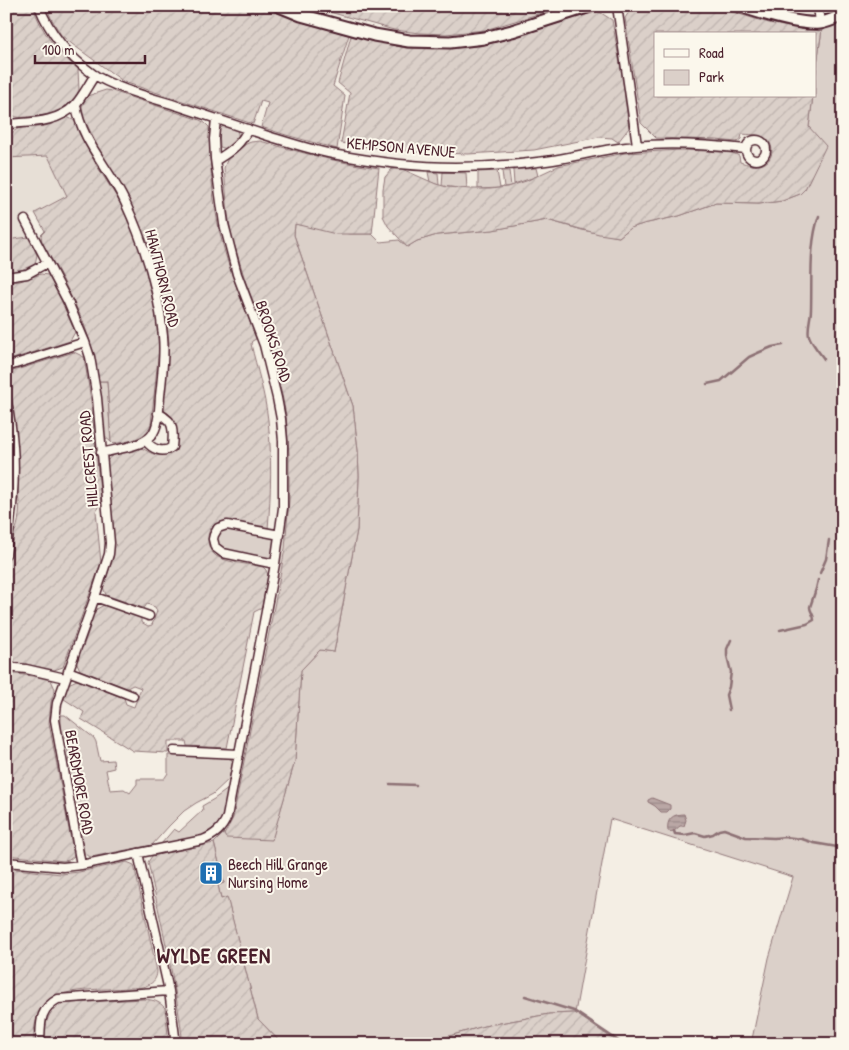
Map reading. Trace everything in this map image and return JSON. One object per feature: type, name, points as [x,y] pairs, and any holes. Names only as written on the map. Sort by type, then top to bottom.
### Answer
[{"type":"street","name":"KEMPSON AVENUE","points":[[39,6],[46,23],[63,48],[94,75],[116,86],[248,130],[336,155],[383,162],[456,167],[548,161],[637,145],[692,144],[746,149]]},
{"type":"street","points":[[279,6],[301,15],[374,35],[409,41],[450,42],[484,38],[590,6]]},
{"type":"street","points":[[617,6],[637,145]]},
{"type":"street","points":[[740,6],[795,21],[810,23],[832,20],[843,15]]},
{"type":"street","points":[[818,6],[820,22]]},
{"type":"street","points":[[8,124],[38,122],[51,119],[66,112],[76,104],[94,75]]},
{"type":"street","name":"HAWTHORN ROAD","points":[[76,104],[76,111],[84,132],[124,200],[136,227],[146,254],[158,302],[163,337],[162,374],[157,423],[153,433],[146,441]]},
{"type":"street","name":"BROOKS ROAD","points":[[6,862],[64,867],[81,865],[203,840],[216,834],[227,817],[280,535],[283,508],[283,441],[277,398],[264,345],[244,296],[222,215],[215,159],[216,119]]},
{"type":"street","points":[[215,159],[218,159],[238,145],[248,130]]},
{"type":"street","name":"HILLCREST ROAD","points":[[25,220],[68,302],[90,357],[97,398],[110,543],[109,554],[57,703]]},
{"type":"street","points":[[6,277],[26,274],[47,263]]},
{"type":"street","points":[[6,367],[85,342]]},
{"type":"street","points":[[6,396],[13,444],[14,483],[6,554]]},
{"type":"street","points":[[101,453],[146,441],[150,446],[162,451],[172,447],[173,434],[171,425],[168,420],[158,413]]},
{"type":"street","points":[[275,564],[222,553],[216,547],[213,539],[218,528],[228,525],[280,535]]},
{"type":"street","points":[[95,596],[149,616]]},
{"type":"street","points":[[6,667],[66,674],[133,696]]},
{"type":"street","name":"BEARDMORE ROAD","points":[[57,703],[55,720],[81,865]]},
{"type":"street","points":[[174,751],[239,754]]},
{"type":"street","points":[[138,853],[169,991],[176,1044]]},
{"type":"street","points":[[40,1044],[44,1012],[58,999],[169,991]]},
{"type":"shaded area","points":[[48,156],[68,196],[21,222],[29,237],[6,240],[6,158]]},
{"type":"shaded area","points":[[652,798],[670,805],[670,809],[667,812],[661,812],[648,802]]},
{"type":"shaded area","points":[[684,814],[686,820],[684,826],[668,831],[669,820],[677,815]]},
{"type":"green space","points":[[6,6],[33,6],[45,33],[63,56],[78,69],[79,90],[75,97],[64,107],[51,113],[37,116],[17,117],[6,113]]},
{"type":"green space","points":[[46,6],[261,6],[305,23],[349,35],[333,86],[345,96],[337,149],[261,127],[268,103],[261,101],[253,124],[124,82],[61,35]]},
{"type":"green space","points":[[308,6],[565,6],[485,30],[446,34],[394,30]]},
{"type":"green space","points":[[633,6],[713,6],[769,23],[806,30],[822,29],[816,71],[816,32],[654,32],[654,98],[813,98],[809,127],[826,146],[805,189],[800,194],[782,201],[759,204],[716,203],[679,216],[630,228],[619,237],[599,234],[547,220],[493,230],[437,235],[417,241],[407,247],[388,226],[383,216],[385,177],[392,169],[402,169],[447,187],[490,189],[507,187],[526,181],[558,166],[625,153],[681,150],[707,151],[733,153],[739,156],[740,162],[751,165],[760,165],[767,162],[771,156],[772,148],[765,138],[760,136],[742,134],[741,139],[737,142],[656,138],[641,123],[625,18]]},
{"type":"green space","points":[[598,11],[612,20],[622,75],[629,128],[618,142],[612,138],[599,137],[534,150],[468,154],[416,152],[341,143],[350,93],[338,83],[351,36],[406,48],[433,49],[480,46]]},
{"type":"green space","points":[[843,20],[843,1044],[751,1044],[769,958],[793,877],[610,819],[575,1013],[549,1014],[484,1026],[422,1044],[282,1044],[258,1019],[227,898],[221,899],[218,885],[224,883],[214,843],[224,833],[224,835],[272,839],[295,761],[301,670],[320,650],[334,652],[357,530],[359,476],[353,406],[294,235],[295,224],[349,234],[372,234],[380,242],[399,240],[407,247],[417,241],[437,235],[492,230],[547,220],[582,230],[619,237],[630,228],[679,216],[716,203],[759,204],[782,201],[800,194],[805,189],[811,176],[809,127],[813,98],[816,98],[816,71],[822,29]]},
{"type":"green space","points":[[106,90],[200,120],[209,127],[211,176],[218,224],[229,266],[256,339],[251,344],[265,401],[270,447],[271,474],[268,529],[241,523],[222,522],[214,525],[209,531],[208,541],[211,550],[218,557],[263,567],[268,575],[262,608],[254,612],[227,748],[187,746],[186,741],[168,741],[168,753],[133,751],[81,719],[84,712],[64,699],[68,684],[77,680],[124,698],[126,704],[134,707],[141,688],[133,685],[127,688],[80,670],[76,661],[83,647],[90,627],[89,623],[95,610],[104,605],[139,617],[141,622],[148,626],[152,625],[157,611],[155,607],[147,604],[143,608],[106,595],[103,587],[113,558],[114,548],[107,461],[113,454],[141,448],[152,454],[166,455],[176,451],[177,444],[174,420],[163,409],[169,343],[160,290],[150,251],[131,205],[98,148],[83,116],[82,106],[87,96]]},
{"type":"green space","points":[[67,117],[75,121],[80,135],[97,166],[118,199],[135,236],[144,263],[156,314],[159,349],[151,424],[141,437],[113,444],[111,442],[107,381],[99,381],[93,351],[83,321],[42,242],[41,235],[45,231],[35,213],[67,196],[48,156],[6,158],[6,134],[22,127],[48,125]]},
{"type":"green space","points":[[226,126],[237,130],[239,138],[227,149],[220,147],[219,130]]},
{"type":"green space","points":[[260,141],[334,160],[379,168],[372,234],[336,234],[295,224],[294,235],[353,406],[359,476],[357,530],[334,652],[320,650],[301,670],[295,761],[272,840],[226,838],[224,835],[233,818],[281,571],[289,500],[289,454],[286,415],[267,338],[246,283],[231,234],[224,168],[227,160],[246,144]]},
{"type":"green space","points":[[536,168],[538,176],[514,184],[513,170]]},
{"type":"green space","points":[[497,171],[500,188],[478,189],[478,172]]},
{"type":"green space","points":[[502,171],[509,171],[511,186],[504,187]]},
{"type":"green space","points":[[428,172],[438,173],[439,185],[430,182]]},
{"type":"green space","points":[[443,172],[466,173],[467,189],[442,186]]},
{"type":"green space","points":[[29,237],[37,255],[35,264],[19,271],[6,272],[6,240]]},
{"type":"green space","points":[[41,274],[48,275],[75,332],[70,341],[6,361],[6,283],[20,281]]},
{"type":"green space","points":[[74,352],[84,357],[91,400],[101,501],[96,511],[101,563],[63,667],[54,670],[6,662],[6,575],[19,510],[17,438],[8,380],[13,371]]},
{"type":"green space","points":[[99,381],[107,381],[111,442],[105,437]]},
{"type":"green space","points":[[6,428],[8,496],[6,500]]},
{"type":"green space","points":[[227,528],[272,538],[274,540],[272,556],[266,559],[226,552],[218,546],[217,536],[220,531]]},
{"type":"green space","points":[[6,673],[51,680],[55,689],[51,702],[49,723],[74,856],[69,860],[6,855]]},
{"type":"green space","points":[[61,715],[65,715],[94,738],[100,761],[113,760],[114,768],[106,770],[110,790],[124,789],[130,793],[137,784],[137,779],[164,779],[168,773],[168,755],[231,759],[233,762],[229,779],[213,794],[184,811],[152,845],[91,857],[84,854],[67,764],[69,758],[65,736],[61,728]]},
{"type":"green space","points":[[228,789],[221,819],[211,831],[195,838],[161,844],[174,829],[179,832],[203,810],[202,806]]},
{"type":"green space","points":[[214,843],[224,883],[218,885],[221,899],[227,897],[258,1019],[282,1044],[183,1044],[172,976],[148,862],[152,856]]},
{"type":"green space","points":[[127,862],[134,865],[157,971],[156,977],[150,984],[142,987],[84,990],[61,994],[52,998],[45,1003],[39,1012],[33,1044],[6,1044],[6,868],[61,874]]},
{"type":"green space","points":[[144,999],[156,1001],[165,1008],[169,1044],[44,1044],[48,1018],[61,1005]]},
{"type":"green space","points":[[575,1013],[620,1044],[422,1044],[484,1026],[549,1014]]},
{"type":"waterway","points":[[819,216],[812,250],[809,336],[824,359]]},
{"type":"waterway","points":[[707,384],[721,381],[749,357],[772,347],[783,345]]},
{"type":"waterway","points":[[843,442],[838,462],[839,470],[843,474]]},
{"type":"waterway","points":[[820,573],[826,559],[829,540]]},
{"type":"waterway","points":[[780,630],[807,624],[814,620],[810,607],[818,580]]},
{"type":"waterway","points":[[729,710],[726,695],[731,672],[727,649],[731,640]]},
{"type":"waterway","points":[[390,784],[416,785]]},
{"type":"waterway","points":[[674,831],[675,834],[695,833],[705,836],[724,829],[746,837],[785,837],[843,848]]},
{"type":"waterway","points":[[525,996],[574,1011],[623,1044]]},
{"type":"place","name":"Beech Hill Grange Nursing Home","points":[[211,873]]},
{"type":"district","name":"WYLDE GREEN","points":[[214,956]]}]
